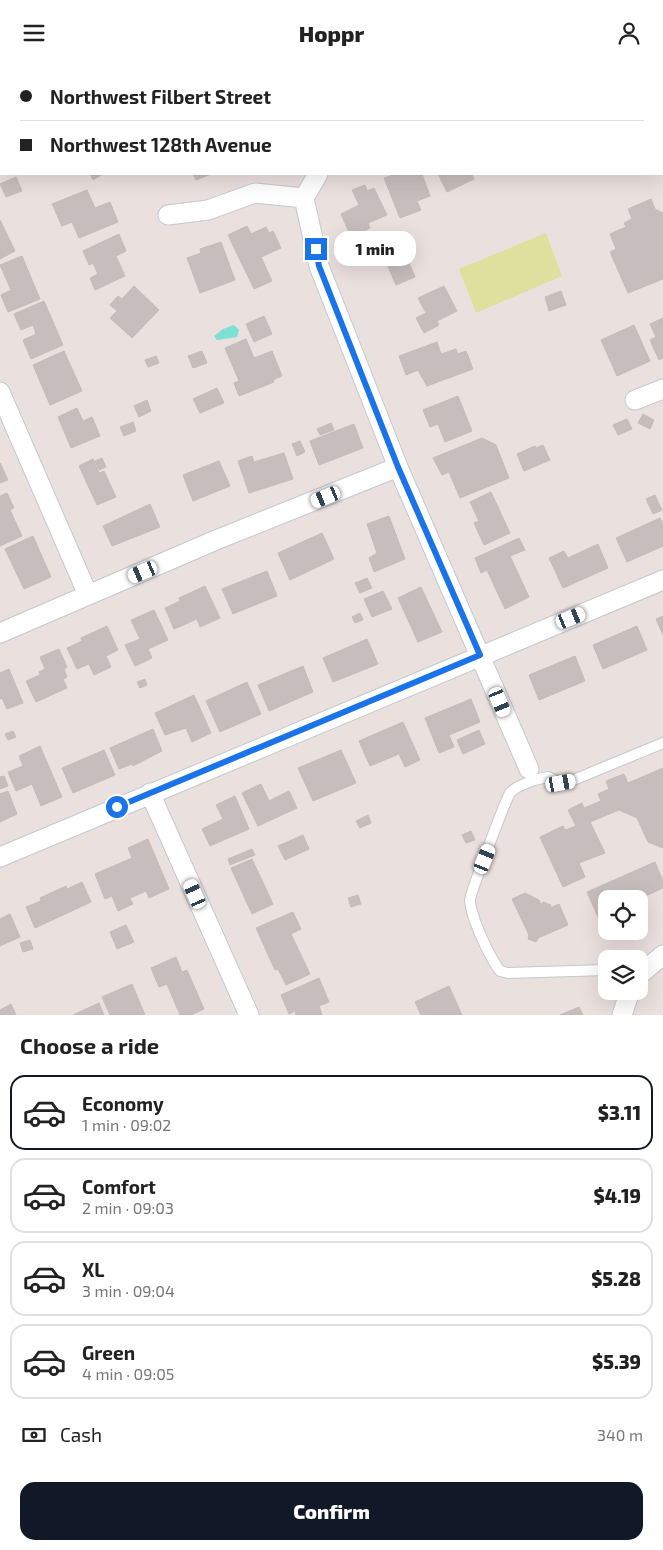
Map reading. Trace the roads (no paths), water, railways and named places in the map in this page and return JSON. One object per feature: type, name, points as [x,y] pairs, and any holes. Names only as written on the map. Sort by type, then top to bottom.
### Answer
[{"type":"street","points":[[317,175],[304,198],[319,266],[398,467],[531,775]]},
{"type":"street","points":[[168,215],[208,210],[255,193],[304,198]]},
{"type":"street","points":[[635,401],[663,389]]},
{"type":"street","points":[[0,392],[88,595]]},
{"type":"street","points":[[0,633],[216,540],[398,467]]},
{"type":"street","points":[[0,857],[663,580]]},
{"type":"street","points":[[150,793],[249,1015]]},
{"type":"street","points":[[648,968],[663,955]]},
{"type":"street","points":[[622,1015],[627,1000]]},
{"type":"lane","points":[[598,970],[508,973],[500,971],[494,962],[471,909],[471,892],[506,800],[531,775],[548,777],[561,783],[571,781],[663,743]]},
{"type":"water","points":[[234,325],[239,330],[237,337],[217,340],[214,336],[223,329]]}]
